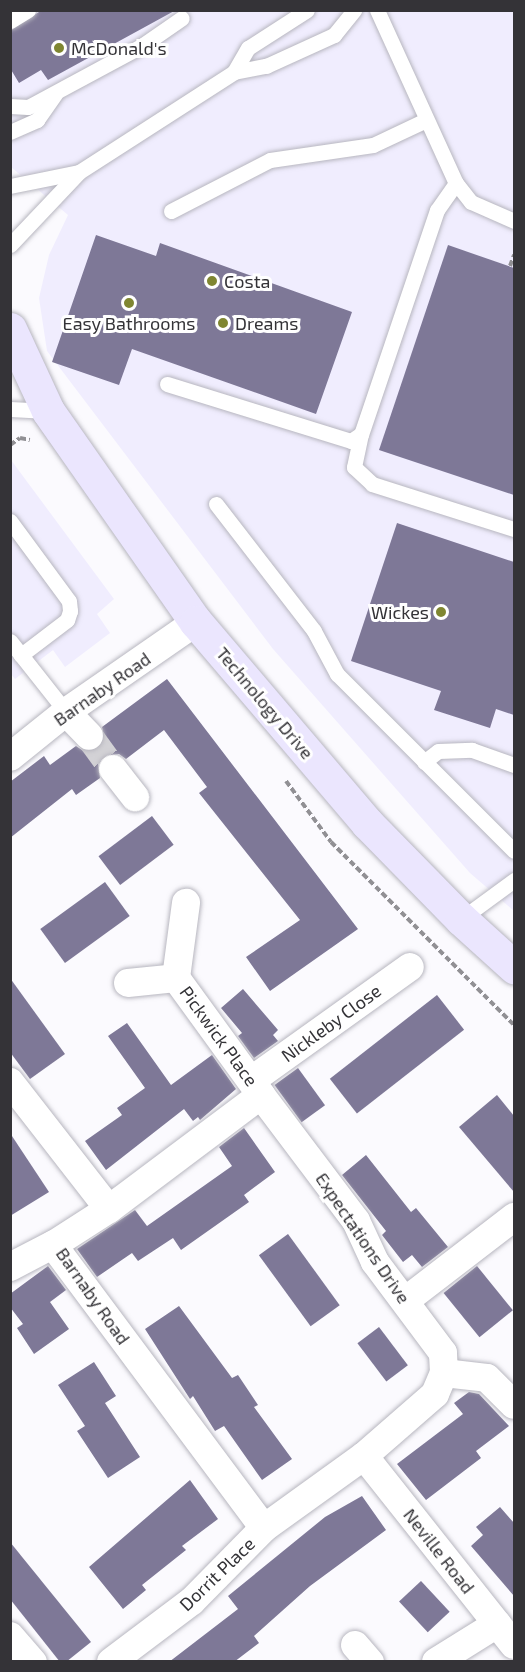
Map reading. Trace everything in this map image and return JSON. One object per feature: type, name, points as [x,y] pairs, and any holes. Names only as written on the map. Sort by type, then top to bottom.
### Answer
[{"type":"street","name":"Technology Drive","points":[[10,329],[48,411],[196,622],[367,823],[461,919],[514,967]]},
{"type":"street","name":"Technology Drive","points":[[10,383],[48,411]]},
{"type":"street","name":"Barnaby Road","points":[[10,757],[66,712],[196,622]]},
{"type":"street","points":[[66,712],[89,736]]},
{"type":"street","points":[[113,769],[135,797]]},
{"type":"street","name":"Pickwick Place","points":[[186,903],[176,978],[256,1088]]},
{"type":"street","name":"Nickleby Close","points":[[256,1088],[410,967]]},
{"type":"street","name":"Pickwick Place","points":[[128,983],[176,978]]},
{"type":"street","points":[[10,1082],[109,1209],[256,1088]]},
{"type":"street","name":"Expectations Drive","points":[[256,1088],[356,1221],[375,1262],[443,1353],[444,1373]]},
{"type":"street","name":"Barnaby Road","points":[[109,1209],[54,1245],[264,1528]]},
{"type":"street","points":[[405,1301],[514,1217]]},
{"type":"street","points":[[10,1267],[54,1245]]},
{"type":"street","points":[[264,1528],[364,1456],[435,1394],[444,1373],[487,1378],[514,1405]]},
{"type":"street","name":"Neville Road","points":[[364,1456],[506,1634]]},
{"type":"street","name":"Dorrit Place","points":[[111,1662],[192,1601],[264,1528]]},
{"type":"street","points":[[436,1662],[506,1634]]},
{"type":"street","points":[[10,1636],[33,1662]]},
{"type":"lane","points":[[10,21],[28,10]]},
{"type":"lane","points":[[234,72],[248,48],[307,10]]},
{"type":"lane","points":[[10,245],[80,172],[234,72],[266,66],[334,35],[354,10]]},
{"type":"lane","points":[[377,10],[396,48],[424,121],[456,183],[471,202],[514,221]]},
{"type":"lane","points":[[10,106],[28,107],[143,45],[182,18]]},
{"type":"lane","points":[[10,132],[37,120],[57,92]]},
{"type":"lane","points":[[171,211],[270,160],[372,145],[424,121]]},
{"type":"lane","points":[[10,186],[80,172]]},
{"type":"lane","points":[[456,183],[437,210],[361,435],[354,467],[372,484],[514,529]]},
{"type":"lane","points":[[167,384],[351,441],[361,435]]},
{"type":"lane","points":[[10,409],[48,411]]},
{"type":"lane","points":[[216,504],[314,631],[337,674],[514,851]]},
{"type":"lane","points":[[10,521],[69,601],[70,610],[67,620],[21,655]]},
{"type":"lane","points":[[10,641],[66,712]]},
{"type":"lane","points":[[424,762],[438,751],[472,750],[514,765]]},
{"type":"lane","points":[[461,919],[514,880]]},
{"type":"path","points":[[510,267],[514,255]]},
{"type":"shaded area","points":[[10,11],[514,11],[514,911],[470,873],[273,649],[47,351],[39,298],[49,255],[68,215],[11,167]]},
{"type":"shaded area","points":[[11,460],[114,599],[97,614],[110,633],[65,667],[53,650],[15,679],[11,674]]},
{"type":"building","name":"McDonald's","points":[[42,10],[176,10],[48,80],[41,70],[19,83],[10,68],[10,31]]},
{"type":"building","points":[[96,235],[156,256],[160,243],[352,312],[316,414],[132,349],[119,385],[52,362]]},
{"type":"building","points":[[448,245],[514,268],[514,495],[379,450]]},
{"type":"building","name":"Wickes","points":[[397,523],[514,562],[514,715],[496,709],[490,728],[434,710],[441,691],[351,661]]},
{"type":"building","points":[[167,679],[358,929],[270,991],[246,957],[300,920],[199,793],[207,787],[164,730],[126,759],[119,754],[103,756],[98,763],[100,778],[76,795],[72,789],[10,838],[10,782],[44,756],[50,765],[76,746],[85,752],[100,748],[105,740],[102,727]]},
{"type":"building","points":[[152,816],[174,845],[120,885],[98,856]]},
{"type":"building","points":[[105,882],[130,916],[65,963],[40,929]]},
{"type":"building","points":[[10,978],[65,1054],[30,1079],[10,1052]]},
{"type":"building","points":[[243,989],[278,1030],[273,1035],[278,1041],[254,1058],[238,1036],[242,1033],[221,1008]]},
{"type":"building","points":[[437,995],[464,1030],[357,1113],[330,1079]]},
{"type":"building","points":[[127,1023],[171,1085],[212,1055],[236,1089],[200,1120],[198,1117],[193,1121],[184,1109],[106,1170],[85,1141],[122,1115],[117,1108],[145,1088],[108,1036]]},
{"type":"building","points":[[298,1068],[325,1105],[302,1122],[275,1085]]},
{"type":"building","points":[[497,1095],[514,1116],[514,1192],[459,1127]]},
{"type":"building","points":[[244,1128],[275,1172],[244,1195],[249,1202],[181,1250],[173,1238],[138,1261],[132,1253],[97,1277],[77,1249],[135,1210],[147,1226],[232,1166],[219,1147]]},
{"type":"building","points":[[10,1133],[49,1192],[10,1216]]},
{"type":"building","points":[[366,1155],[411,1212],[416,1208],[448,1247],[422,1267],[412,1255],[403,1262],[382,1235],[386,1231],[342,1175]]},
{"type":"building","points":[[288,1234],[340,1305],[311,1326],[259,1255]]},
{"type":"building","points":[[48,1266],[66,1290],[50,1302],[69,1329],[34,1354],[17,1328],[23,1324],[10,1307],[10,1294]]},
{"type":"building","points":[[477,1266],[513,1310],[479,1337],[444,1293]]},
{"type":"building","points":[[179,1306],[232,1378],[238,1375],[258,1405],[254,1407],[292,1459],[262,1480],[224,1426],[215,1431],[193,1396],[190,1399],[145,1329]]},
{"type":"building","points":[[379,1327],[408,1365],[386,1382],[357,1343]]},
{"type":"building","points":[[94,1362],[116,1396],[105,1403],[140,1457],[108,1478],[77,1431],[85,1426],[58,1385]]},
{"type":"building","points":[[469,1392],[479,1394],[509,1426],[476,1451],[481,1458],[426,1500],[397,1464],[463,1414],[454,1403]]},
{"type":"building","points":[[190,1480],[218,1519],[182,1546],[186,1550],[142,1585],[146,1590],[123,1609],[89,1567]]},
{"type":"building","points":[[362,1496],[386,1530],[310,1586],[254,1636],[259,1643],[234,1662],[169,1662],[238,1609],[228,1596],[325,1517]]},
{"type":"building","points":[[500,1507],[514,1523],[514,1596],[471,1546],[483,1535],[476,1527]]},
{"type":"building","points":[[10,1542],[91,1642],[66,1662],[60,1662],[10,1599]]},
{"type":"building","points":[[421,1581],[450,1612],[428,1632],[399,1601]]},
{"type":"tunnel","points":[[89,736],[113,769]]},
{"type":"place","name":"McDonald's","points":[[59,48]]},
{"type":"place","name":"Costa","points":[[212,281]]},
{"type":"place","name":"Easy Bathrooms","points":[[129,303]]},
{"type":"place","name":"Dreams","points":[[223,323]]},
{"type":"place","name":"Wickes","points":[[441,612]]}]
